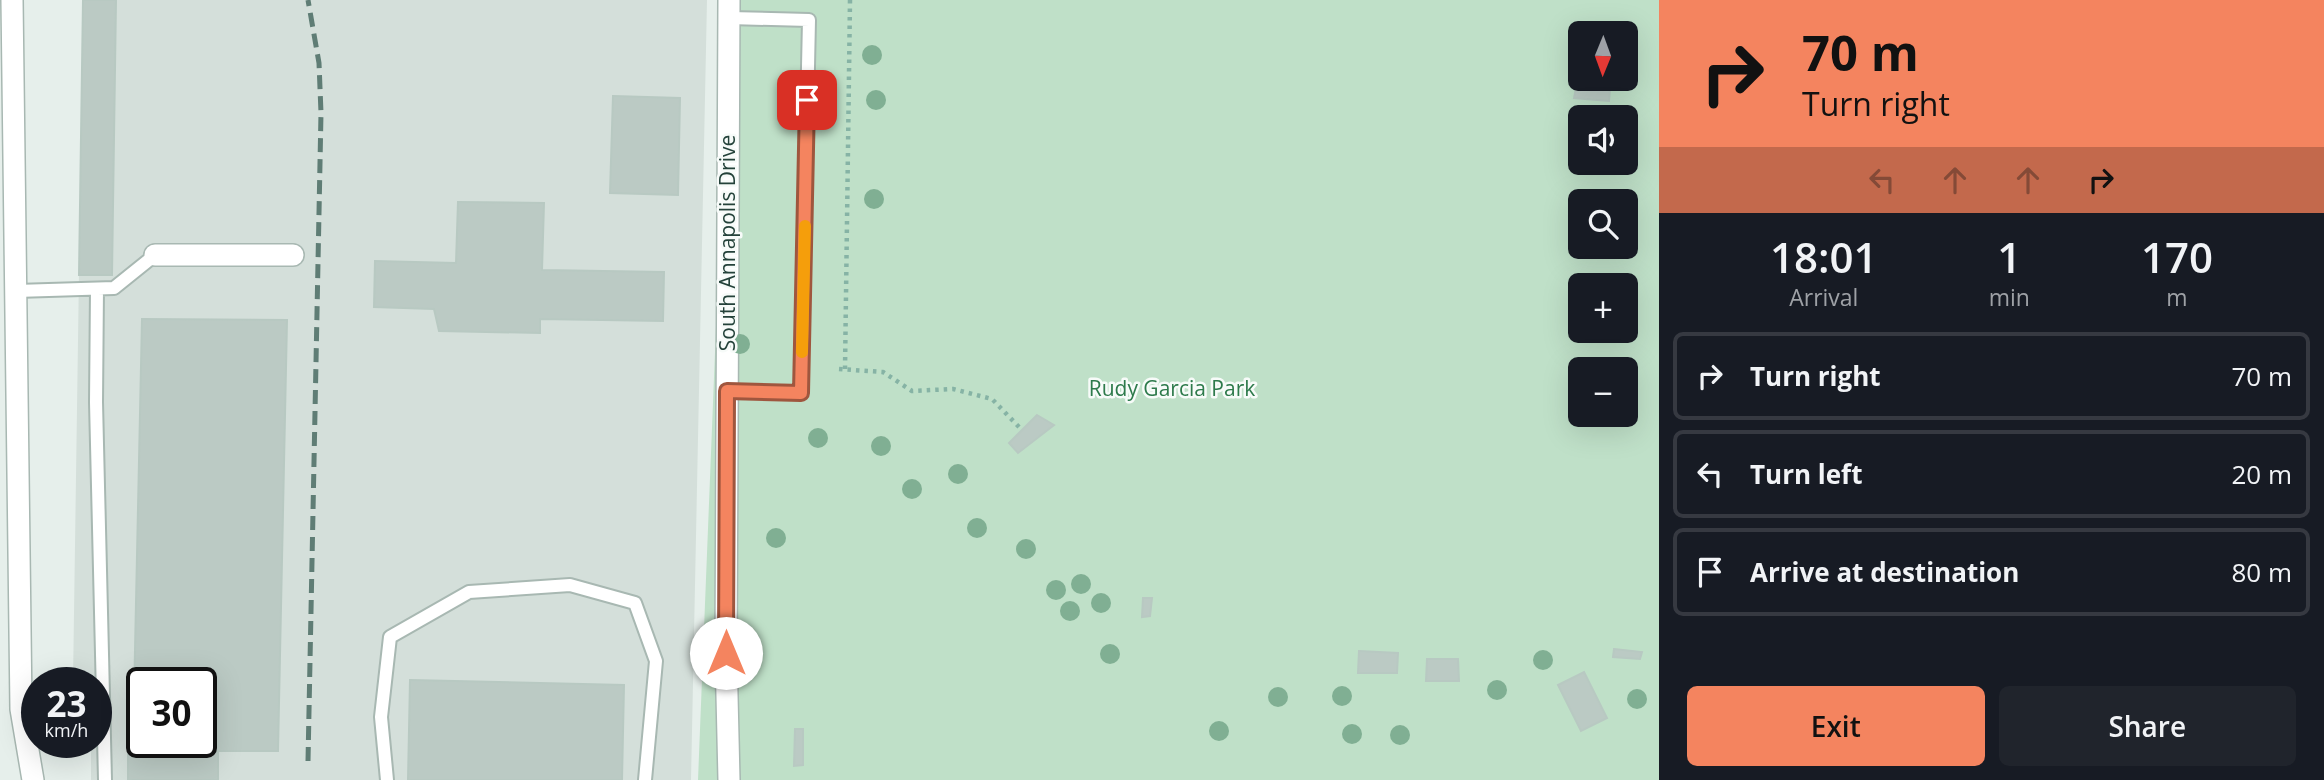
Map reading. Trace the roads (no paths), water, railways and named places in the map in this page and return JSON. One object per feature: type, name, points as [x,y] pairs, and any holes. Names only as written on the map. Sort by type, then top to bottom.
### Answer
[{"type":"street","points":[[12,0],[21,709],[33,780]]},
{"type":"street","name":"South Annapolis Drive","points":[[729,9],[726,653],[729,780]]},
{"type":"street","points":[[155,255],[293,256]]},
{"type":"lane","points":[[727,391],[801,393],[809,20],[729,9]]},
{"type":"lane","points":[[16,291],[114,288],[155,255]]},
{"type":"lane","points":[[97,289],[96,402],[105,780]]},
{"type":"lane","points":[[387,780],[381,717],[390,638],[469,592],[570,585],[635,603],[656,662],[645,780]]},
{"type":"railway","points":[[308,0],[319,63],[321,113],[308,761]]},
{"type":"park label","name":"Rudy Garcia Park","points":[[1172,389]]}]
